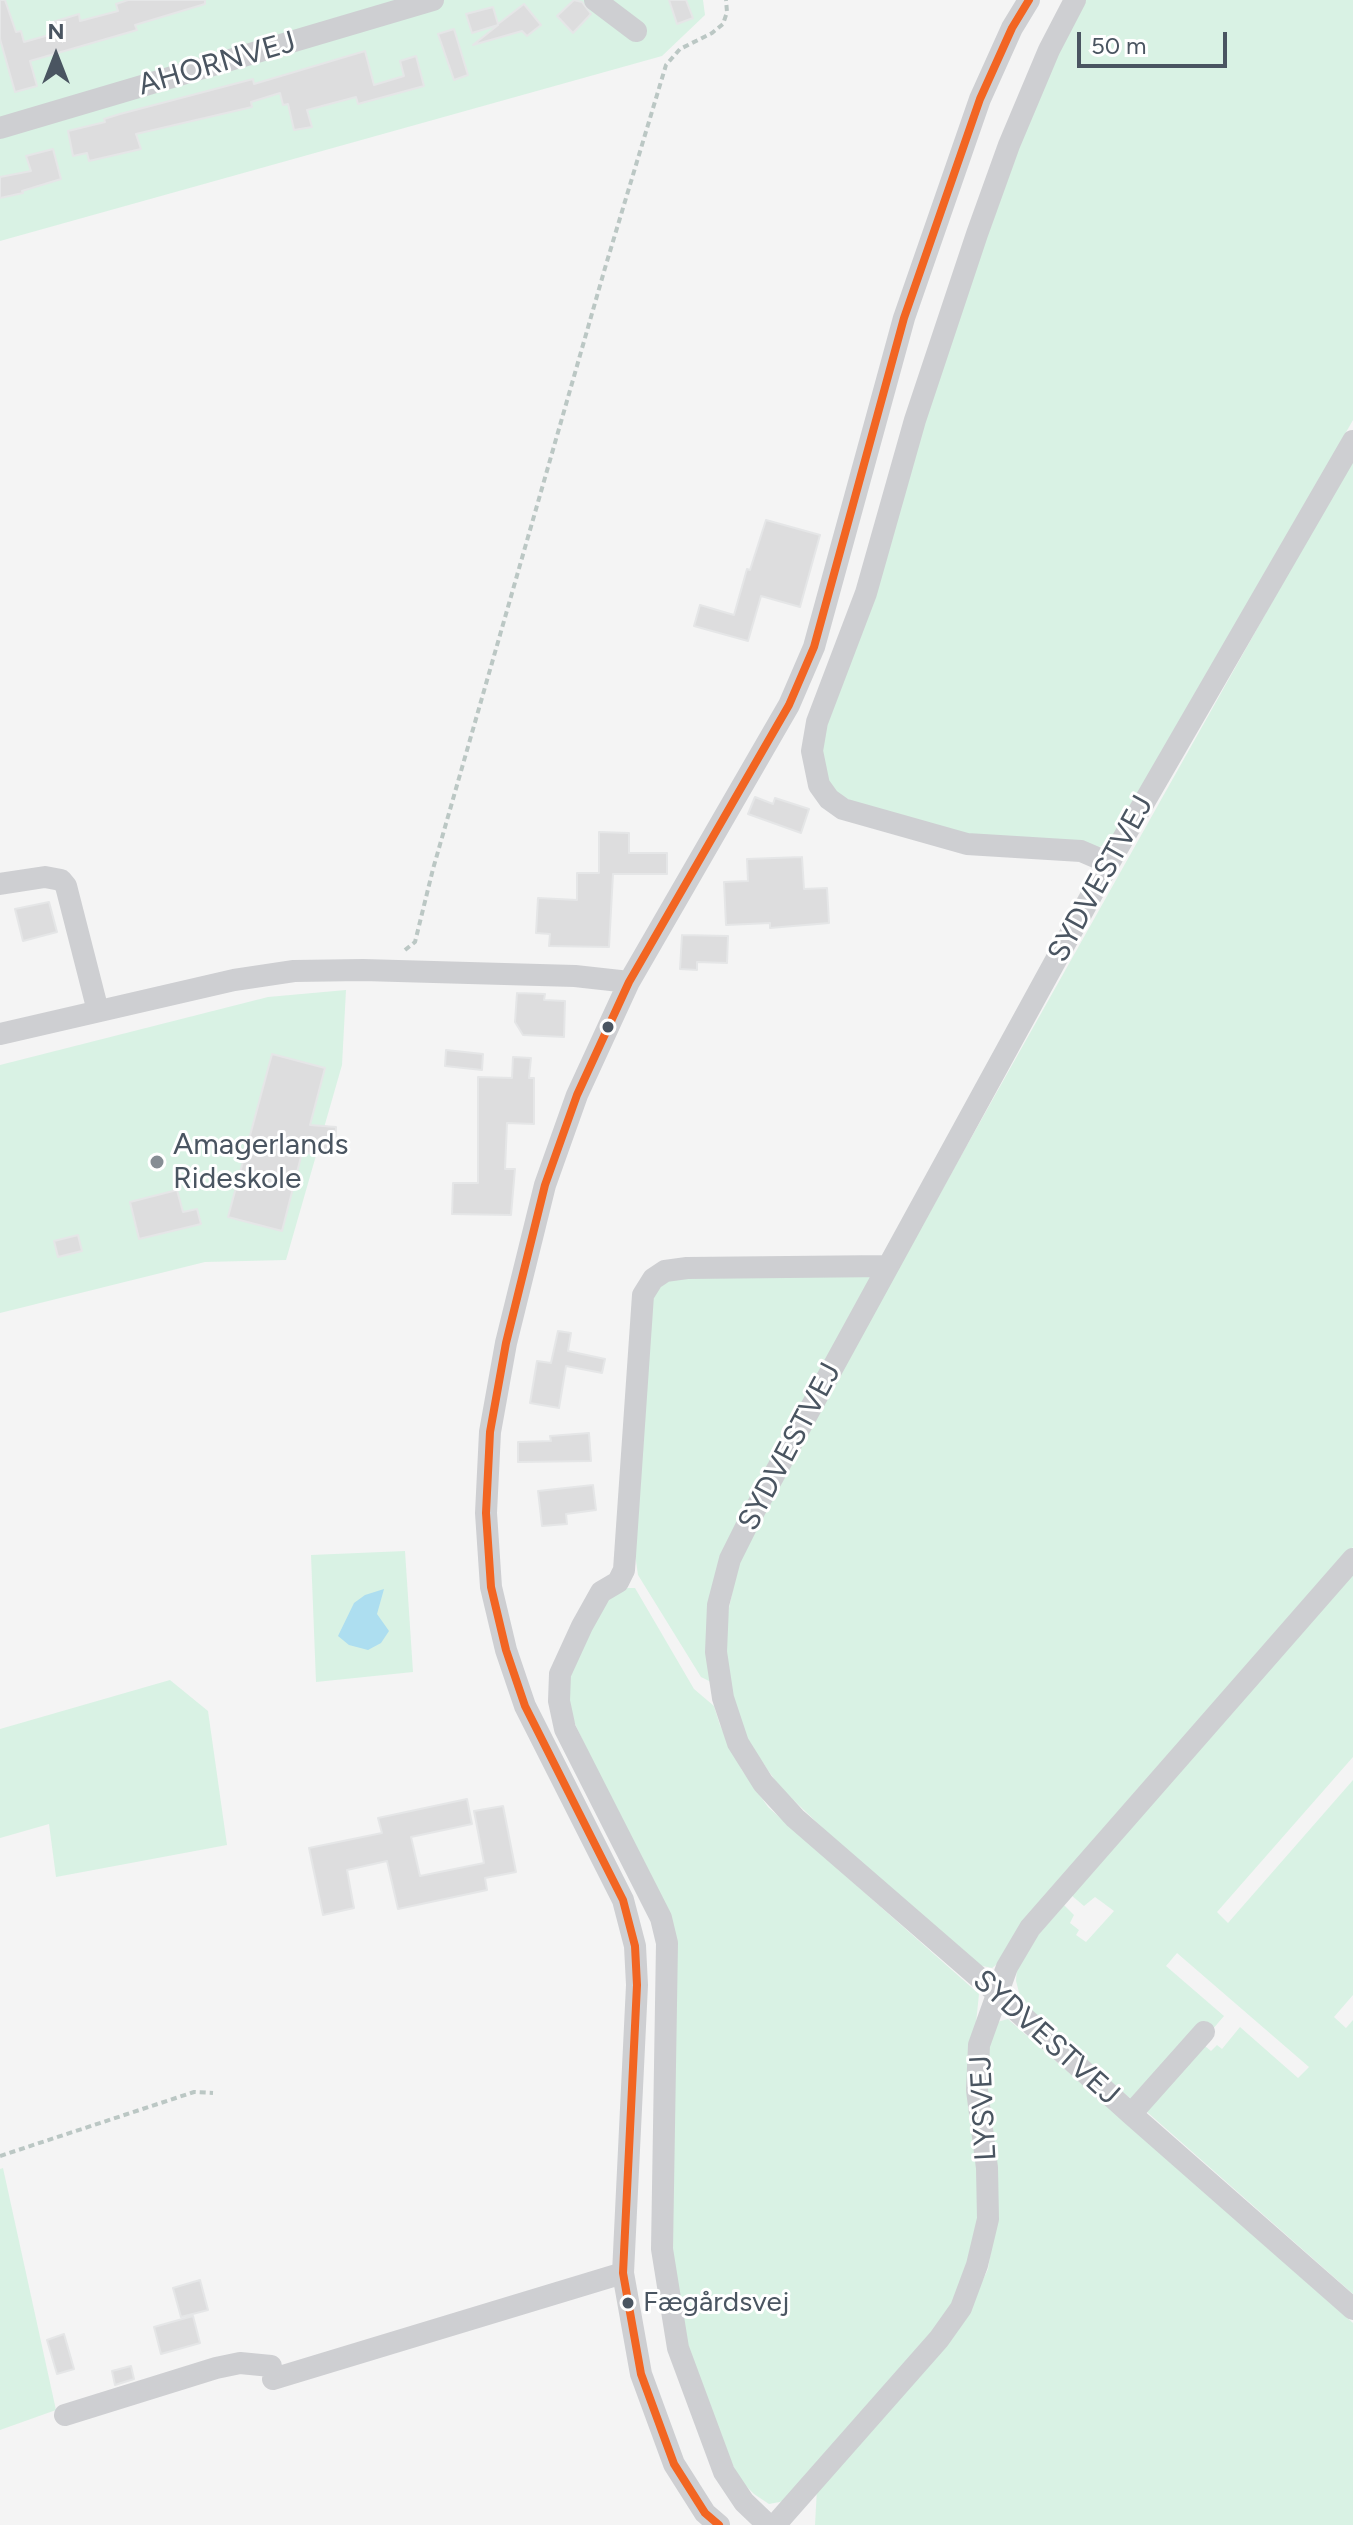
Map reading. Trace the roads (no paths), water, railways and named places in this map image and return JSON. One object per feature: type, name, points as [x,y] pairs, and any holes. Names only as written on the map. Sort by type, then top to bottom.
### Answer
[{"type":"street","name":"AHORNVEJ","points":[[0,128],[433,0]]},
{"type":"street","points":[[595,0],[636,31]]},
{"type":"street","points":[[719,2525],[705,2513],[674,2464],[641,2374],[623,2273],[637,1985],[635,1946],[623,1900],[525,1706],[511,1664],[491,1587],[486,1513],[490,1432],[506,1343],[545,1185],[577,1095],[629,982],[789,705],[814,647],[904,318],[980,99],[1012,28],[1029,0]]},
{"type":"street","points":[[1075,0],[1049,50],[1009,145],[977,234],[915,420],[866,593],[817,722],[812,751],[819,785],[829,799],[843,809],[967,844],[1081,851],[1109,863]]},
{"type":"street","name":"SYDVESTVEJ","points":[[1353,441],[1109,863],[751,1517],[730,1559],[718,1605],[716,1652],[723,1698],[738,1743],[763,1783],[795,1818],[1353,2309]]},
{"type":"street","points":[[0,884],[45,877],[61,880],[66,886],[98,1011]]},
{"type":"street","points":[[0,1034],[234,980],[294,971],[575,976],[629,982]]},
{"type":"street","points":[[768,2525],[744,2502],[724,2472],[678,2348],[662,2249],[667,1943],[661,1918],[565,1729],[559,1701],[560,1674],[601,1592],[618,1582],[624,1570],[643,1295],[653,1279],[665,1271],[687,1268],[888,1266]]},
{"type":"street","name":"LYSVEJ","points":[[775,2525],[939,2339],[961,2308],[977,2265],[988,2219],[987,2168],[977,2090],[979,2045],[1007,1967],[1030,1928],[1353,1559]]},
{"type":"street","points":[[1131,2114],[1204,2032]]},
{"type":"street","points":[[65,2415],[240,2363],[272,2372],[623,2273]]},
{"type":"water","points":[[384,1589],[377,1614],[389,1631],[381,1643],[368,1650],[349,1645],[338,1636],[354,1603],[365,1595]]},
{"type":"place","name":"Amagerlands Rideskole","points":[[157,1162]]},
{"type":"place","name":"Fægårdsvej","points":[[628,2303]]}]
